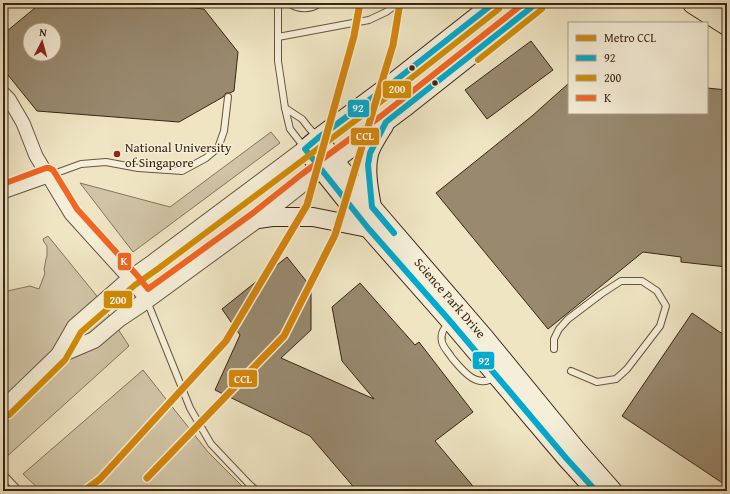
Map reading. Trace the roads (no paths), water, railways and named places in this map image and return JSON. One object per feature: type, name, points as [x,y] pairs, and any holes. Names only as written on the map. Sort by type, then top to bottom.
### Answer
[{"type":"highway","points":[[694,3],[727,24]]},
{"type":"main road","points":[[312,143],[391,84],[494,3]]},
{"type":"main road","points":[[328,165],[386,122],[537,3]]},
{"type":"main road","points":[[372,207],[368,165],[370,152],[386,122]]},
{"type":"main road","name":"Science Park Drive","points":[[312,143],[328,165],[368,228],[496,375],[571,454],[613,491]]},
{"type":"main road","name":"Science Park Drive","points":[[328,165],[372,207],[485,338],[571,454],[596,491]]},
{"type":"main road","points":[[258,219],[272,217],[313,217],[368,228]]},
{"type":"street","points":[[3,93],[9,99],[24,126],[36,156],[71,214],[147,300]]},
{"type":"street","points":[[3,409],[59,355],[75,327],[130,279],[312,143]]},
{"type":"street","points":[[59,355],[94,340],[120,318],[258,219],[328,165]]},
{"type":"street","points":[[3,192],[48,176]]},
{"type":"lane","name":"Science Park Drive","points":[[278,3],[278,61],[285,108],[290,129],[312,143]]},
{"type":"lane","points":[[289,3],[300,8],[309,8],[320,3]]},
{"type":"lane","points":[[278,37],[369,20],[386,12],[398,3]]},
{"type":"lane","points":[[48,176],[81,164],[106,162],[138,168],[182,171],[206,158],[218,148],[224,131],[228,97]]},
{"type":"lane","name":"Science Park Drive","points":[[285,108],[302,119],[309,128],[312,143]]},
{"type":"lane","points":[[554,349],[554,339],[559,329],[568,319],[621,281],[642,281],[657,291],[666,306],[660,326],[627,369],[616,379],[597,382],[571,371]]},
{"type":"lane","points":[[147,300],[190,408],[211,444],[256,491]]},
{"type":"lane","points":[[3,474],[19,491]]},
{"type":"metro line","name":"CCL","points":[[84,491],[100,479],[226,341],[307,205],[354,36],[360,3]]},
{"type":"metro line","name":"CCL","points":[[147,478],[284,336],[335,235],[393,45],[400,3]]},
{"type":"place","name":"National University of Singapore","points":[[117,154]]}]
